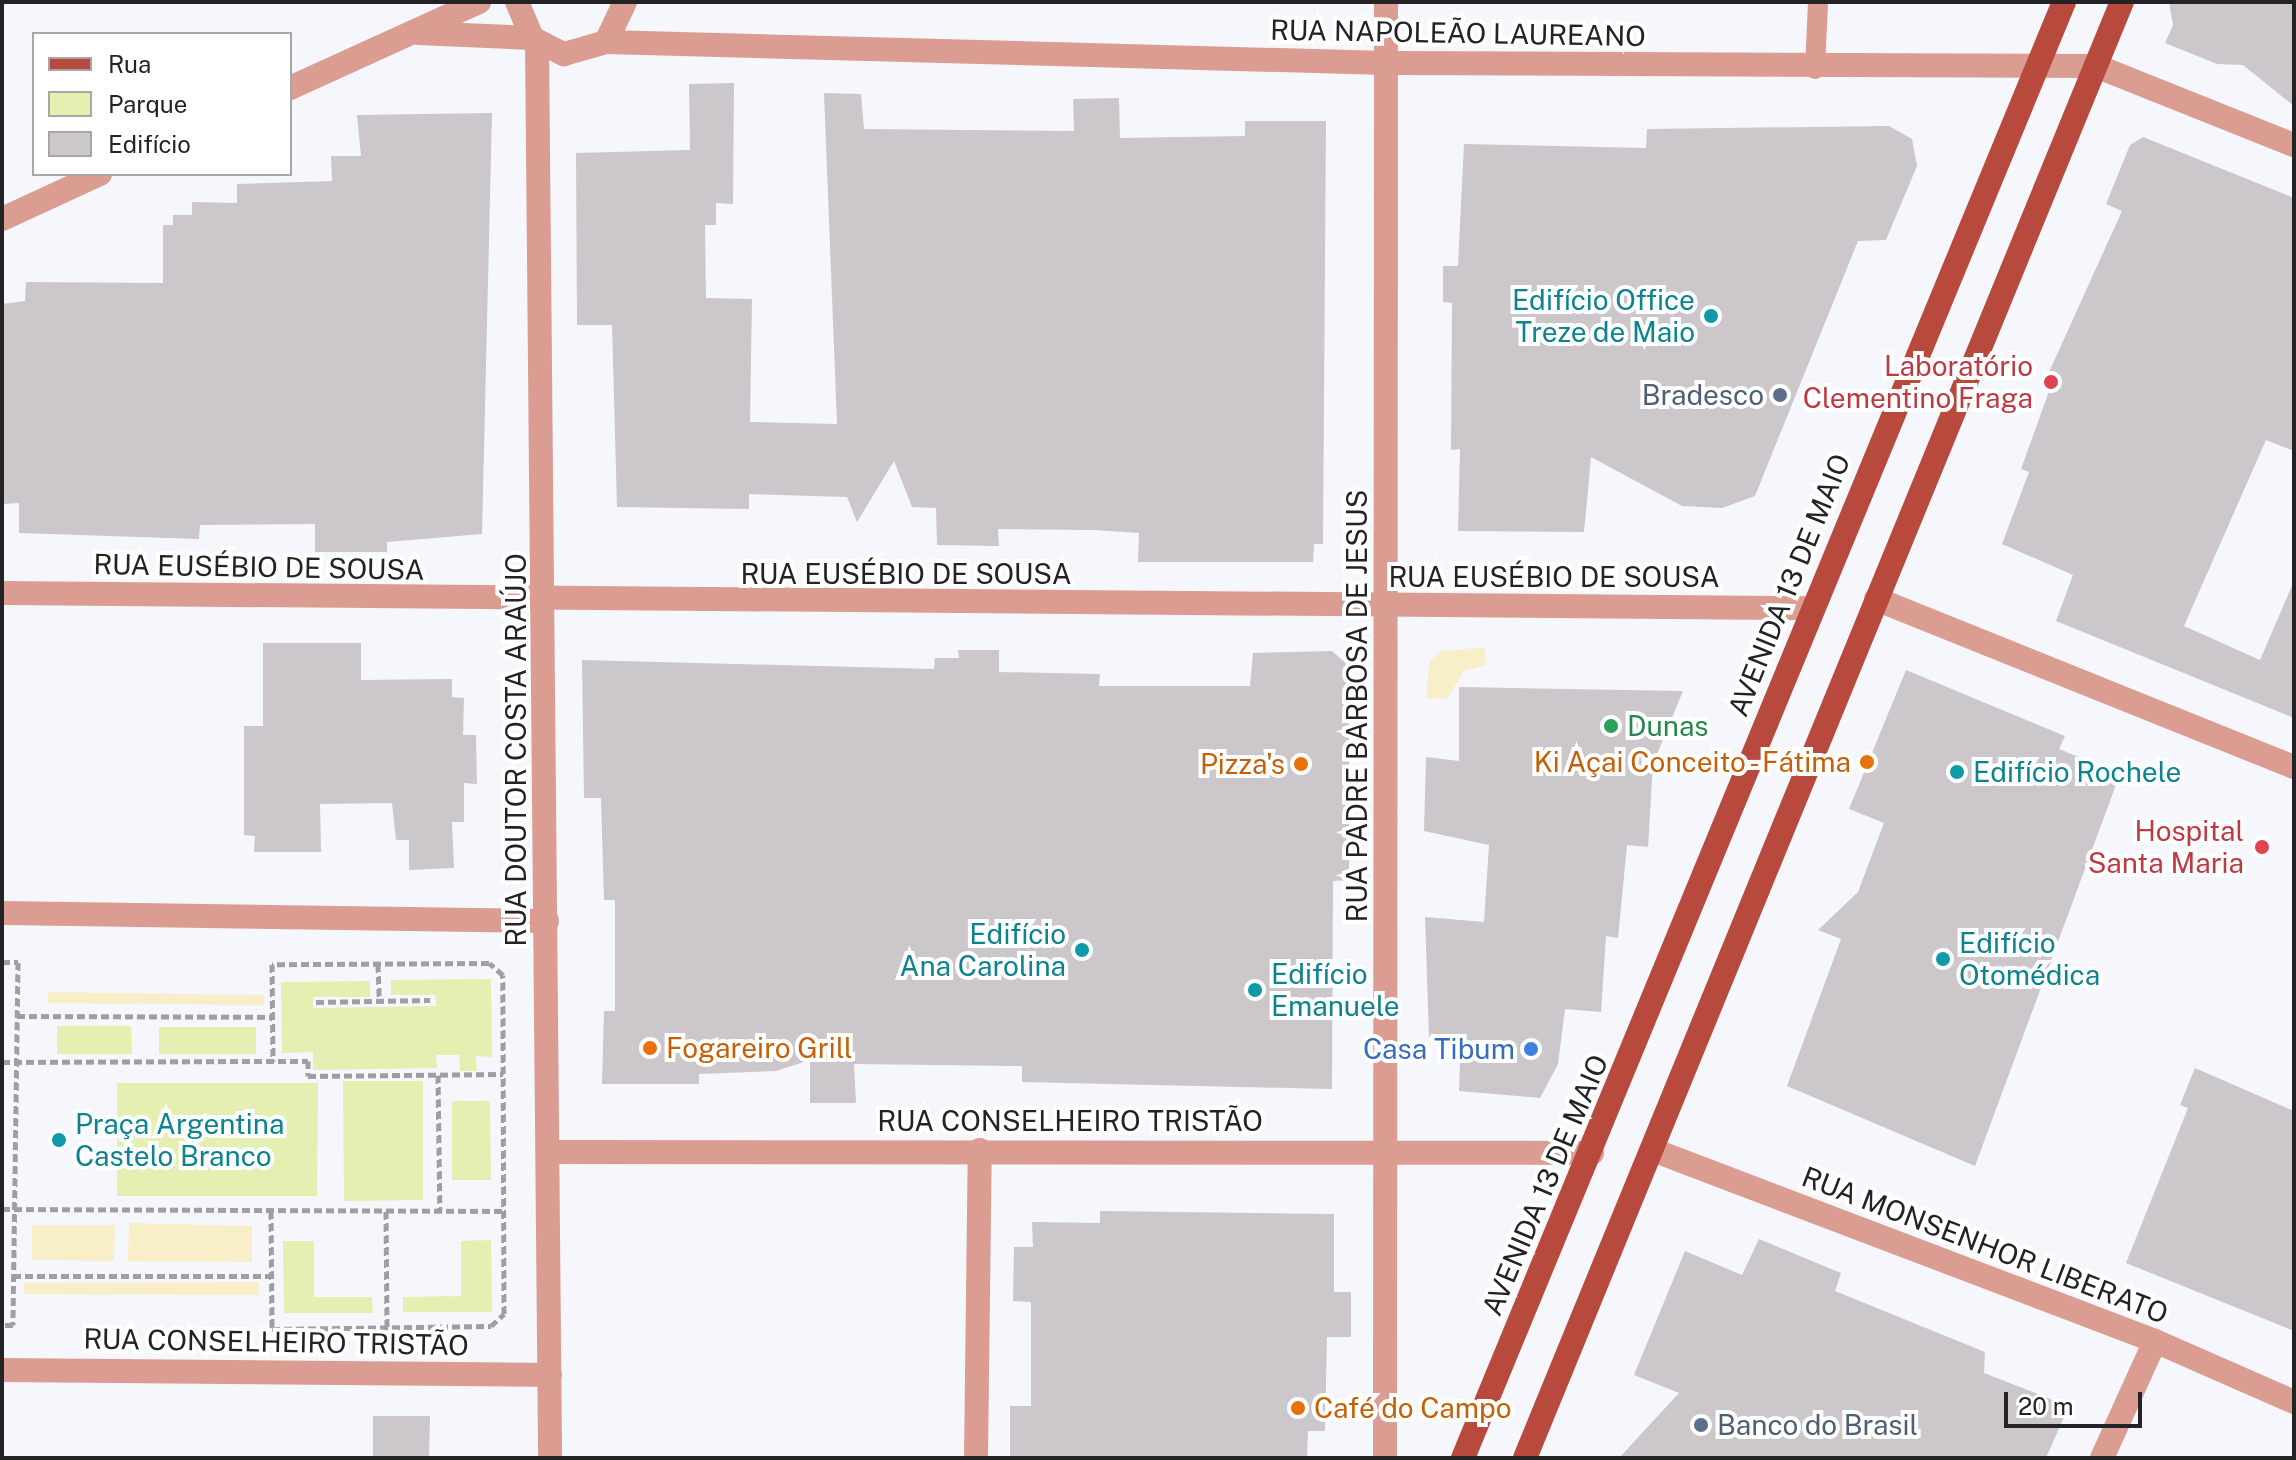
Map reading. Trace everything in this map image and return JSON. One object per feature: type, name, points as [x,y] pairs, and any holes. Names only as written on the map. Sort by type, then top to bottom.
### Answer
[{"type":"main road","name":"AVENIDA 13 DE MAIO","points":[[1463,1458],[1592,1153],[1810,608],[2039,68],[2064,2]]},
{"type":"main road","points":[[1525,1458],[2122,2]]},
{"type":"street","points":[[292,87],[479,2]]},
{"type":"street","points":[[517,2],[535,40]]},
{"type":"street","points":[[606,42],[625,2]]},
{"type":"street","name":"RUA PADRE BARBOSA DE JESUS","points":[[1385,1458],[1389,1153],[1386,2]]},
{"type":"street","name":"RUA NAPOLEÃO LAUREANO","points":[[412,33],[535,40],[564,54],[606,42],[1386,63],[1815,69],[2096,66],[2294,145]]},
{"type":"street","name":"RUA DOUTOR COSTA ARAÚJO","points":[[535,40],[545,601],[550,1458]]},
{"type":"street","points":[[2,219],[96,176]]},
{"type":"street","name":"RUA EUSÉBIO DE SOUSA","points":[[2,593],[545,601],[1810,608]]},
{"type":"street","points":[[1876,599],[2294,767]]},
{"type":"street","points":[[2,913],[547,921]]},
{"type":"street","points":[[976,1458],[980,1150]]},
{"type":"street","name":"RUA CONSELHEIRO TRISTÃO","points":[[548,1152],[980,1150],[1592,1153]]},
{"type":"street","name":"RUA MONSENHOR LIBERATO","points":[[1653,1150],[2155,1341],[2294,1402]]},
{"type":"street","points":[[2102,1458],[2155,1341]]},
{"type":"street","name":"RUA CONSELHEIRO TRISTÃO","points":[[2,1370],[550,1375]]},
{"type":"lane","points":[[1815,69],[1818,2]]},
{"type":"path","points":[[2,962],[18,962],[13,1325],[2,1325]]},
{"type":"path","points":[[271,1211],[272,1329],[491,1326],[504,1314],[503,975],[489,963],[272,964],[273,1061]]},
{"type":"path","points":[[378,964],[379,1001]]},
{"type":"path","points":[[316,1002],[430,1000]]},
{"type":"path","points":[[17,1016],[273,1017]]},
{"type":"path","points":[[2,1062],[308,1061],[308,1080],[503,1074]]},
{"type":"path","points":[[438,1075],[440,1211]]},
{"type":"path","points":[[2,1209],[504,1211]]},
{"type":"path","points":[[386,1211],[387,1327]]},
{"type":"path","points":[[13,1276],[271,1276]]},
{"type":"green space","points":[[491,979],[492,1057],[476,1056],[477,1071],[460,1071],[459,1055],[436,1055],[437,1068],[313,1070],[313,1052],[282,1053],[281,982],[370,981],[370,997],[313,997],[313,1008],[436,1006],[435,995],[391,995],[391,980]]},
{"type":"green space","points":[[57,1026],[131,1026],[132,1054],[57,1054]]},
{"type":"green space","points":[[159,1027],[256,1027],[256,1054],[159,1054]]},
{"type":"green space","points":[[343,1081],[423,1081],[423,1200],[344,1201]]},
{"type":"green space","points":[[117,1083],[318,1083],[317,1196],[117,1196]]},
{"type":"green space","points":[[452,1101],[490,1101],[491,1180],[452,1180]]},
{"type":"green space","points":[[491,1240],[492,1312],[403,1312],[403,1297],[461,1296],[461,1241]]},
{"type":"green space","points":[[283,1241],[314,1241],[314,1297],[372,1297],[373,1313],[284,1313]]},
{"type":"sand","points":[[1485,647],[1486,665],[1464,671],[1447,699],[1426,698],[1430,661],[1442,651]]},
{"type":"sand","points":[[48,992],[264,995],[264,1005],[48,1003]]},
{"type":"sand","points":[[129,1223],[252,1226],[252,1262],[128,1261]]},
{"type":"sand","points":[[32,1225],[115,1225],[114,1261],[32,1260]]},
{"type":"sand","points":[[259,1282],[259,1295],[24,1294],[24,1283]]},
{"type":"building","points":[[2169,2],[2294,2],[2294,106],[2243,65],[2217,64],[2165,43],[2173,25]]},
{"type":"building","points":[[734,83],[733,204],[716,203],[716,225],[705,225],[706,298],[752,299],[750,422],[837,424],[824,93],[861,94],[864,129],[1074,131],[1073,99],[1119,98],[1120,138],[1245,136],[1245,121],[1326,121],[1323,544],[1314,544],[1313,562],[1138,562],[1139,533],[1094,530],[998,529],[999,546],[937,545],[936,508],[912,507],[894,461],[857,522],[847,497],[749,494],[749,509],[617,507],[612,325],[577,325],[576,153],[690,150],[689,84]]},
{"type":"building","points":[[492,113],[482,534],[387,542],[387,552],[315,552],[315,524],[200,525],[199,539],[19,533],[19,503],[2,504],[2,304],[25,301],[26,282],[163,283],[163,225],[173,225],[173,215],[192,215],[192,202],[237,203],[237,184],[332,181],[331,156],[361,156],[357,115]]},
{"type":"building","points":[[1889,126],[1912,139],[1917,166],[1886,240],[1858,241],[1755,496],[1722,508],[1682,506],[1591,457],[1584,532],[1458,531],[1460,449],[1451,450],[1452,303],[1443,302],[1443,266],[1458,266],[1464,144],[1646,148],[1647,129]]},
{"type":"building","points":[[2143,137],[2294,198],[2294,451],[2266,440],[2184,626],[2260,660],[2294,581],[2294,718],[2056,621],[2073,575],[2002,544],[2029,472],[2021,469],[2052,383],[2045,381],[2122,211],[2106,204],[2130,145]]},
{"type":"building","points":[[263,643],[361,643],[361,680],[452,679],[452,697],[464,698],[463,735],[476,735],[477,784],[464,783],[464,822],[452,822],[454,868],[409,870],[409,840],[396,840],[392,803],[320,804],[321,852],[254,852],[255,836],[244,835],[244,726],[263,726]]},
{"type":"building","points":[[958,650],[999,650],[999,672],[1100,674],[1099,686],[1250,686],[1253,653],[1332,651],[1349,666],[1349,880],[1333,881],[1332,1089],[1022,1082],[1022,1066],[854,1064],[856,1103],[810,1103],[810,1060],[776,1071],[699,1074],[699,1084],[602,1084],[604,1011],[615,1011],[615,900],[604,900],[601,798],[584,798],[582,660],[934,669],[935,658],[959,658]]},
{"type":"building","points":[[1906,670],[2065,736],[2059,749],[2120,774],[1975,1166],[1787,1086],[1841,939],[1818,930],[1858,892],[1884,823],[1849,809]]},
{"type":"building","points":[[1459,687],[1683,691],[1653,764],[1648,847],[1627,845],[1618,938],[1606,936],[1601,1012],[1565,1009],[1558,1064],[1540,1098],[1459,1091],[1461,1038],[1429,1037],[1425,917],[1484,922],[1489,845],[1424,831],[1426,757],[1459,761]]},
{"type":"building","points":[[2195,1068],[2294,1111],[2294,1331],[2126,1263],[2188,1108],[2180,1105]]},
{"type":"building","points":[[1100,1211],[1334,1214],[1334,1292],[1351,1292],[1351,1337],[1327,1337],[1325,1431],[1308,1431],[1307,1458],[1010,1458],[1010,1406],[1031,1406],[1031,1302],[1013,1301],[1014,1247],[1033,1247],[1032,1222],[1100,1223]]},
{"type":"building","points":[[1759,1239],[1841,1273],[1835,1291],[1985,1352],[1984,1373],[2069,1406],[2046,1458],[1619,1458],[1679,1393],[1634,1375],[1685,1251],[1742,1275]]},
{"type":"building","points":[[373,1416],[430,1416],[429,1458],[373,1458]]},
{"type":"place","name":"Edifício Office Treze de Maio","points":[[1711,316]]},
{"type":"place","name":"Laboratório Clementino Fraga","points":[[2051,382]]},
{"type":"place","name":"Bradesco","points":[[1780,395]]},
{"type":"place","name":"Dunas","points":[[1611,726]]},
{"type":"place","name":"Ki Açai Conceito - Fátima","points":[[1867,762]]},
{"type":"place","name":"Pizza's","points":[[1301,764]]},
{"type":"place","name":"Edifício Rochele","points":[[1957,772]]},
{"type":"place","name":"Hospital Santa Maria","points":[[2262,847]]},
{"type":"place","name":"Edifício Ana Carolina","points":[[1082,950]]},
{"type":"place","name":"Edifício Otomédica","points":[[1943,959]]},
{"type":"place","name":"Edifício Emanuele","points":[[1255,990]]},
{"type":"place","name":"Fogareiro Grill","points":[[650,1048]]},
{"type":"place","name":"Casa Tibum","points":[[1531,1049]]},
{"type":"place","name":"Praça Argentina Castelo Branco","points":[[59,1140]]},
{"type":"place","name":"Café do Campo","points":[[1298,1408]]},
{"type":"place","name":"Banco do Brasil","points":[[1701,1425]]}]
